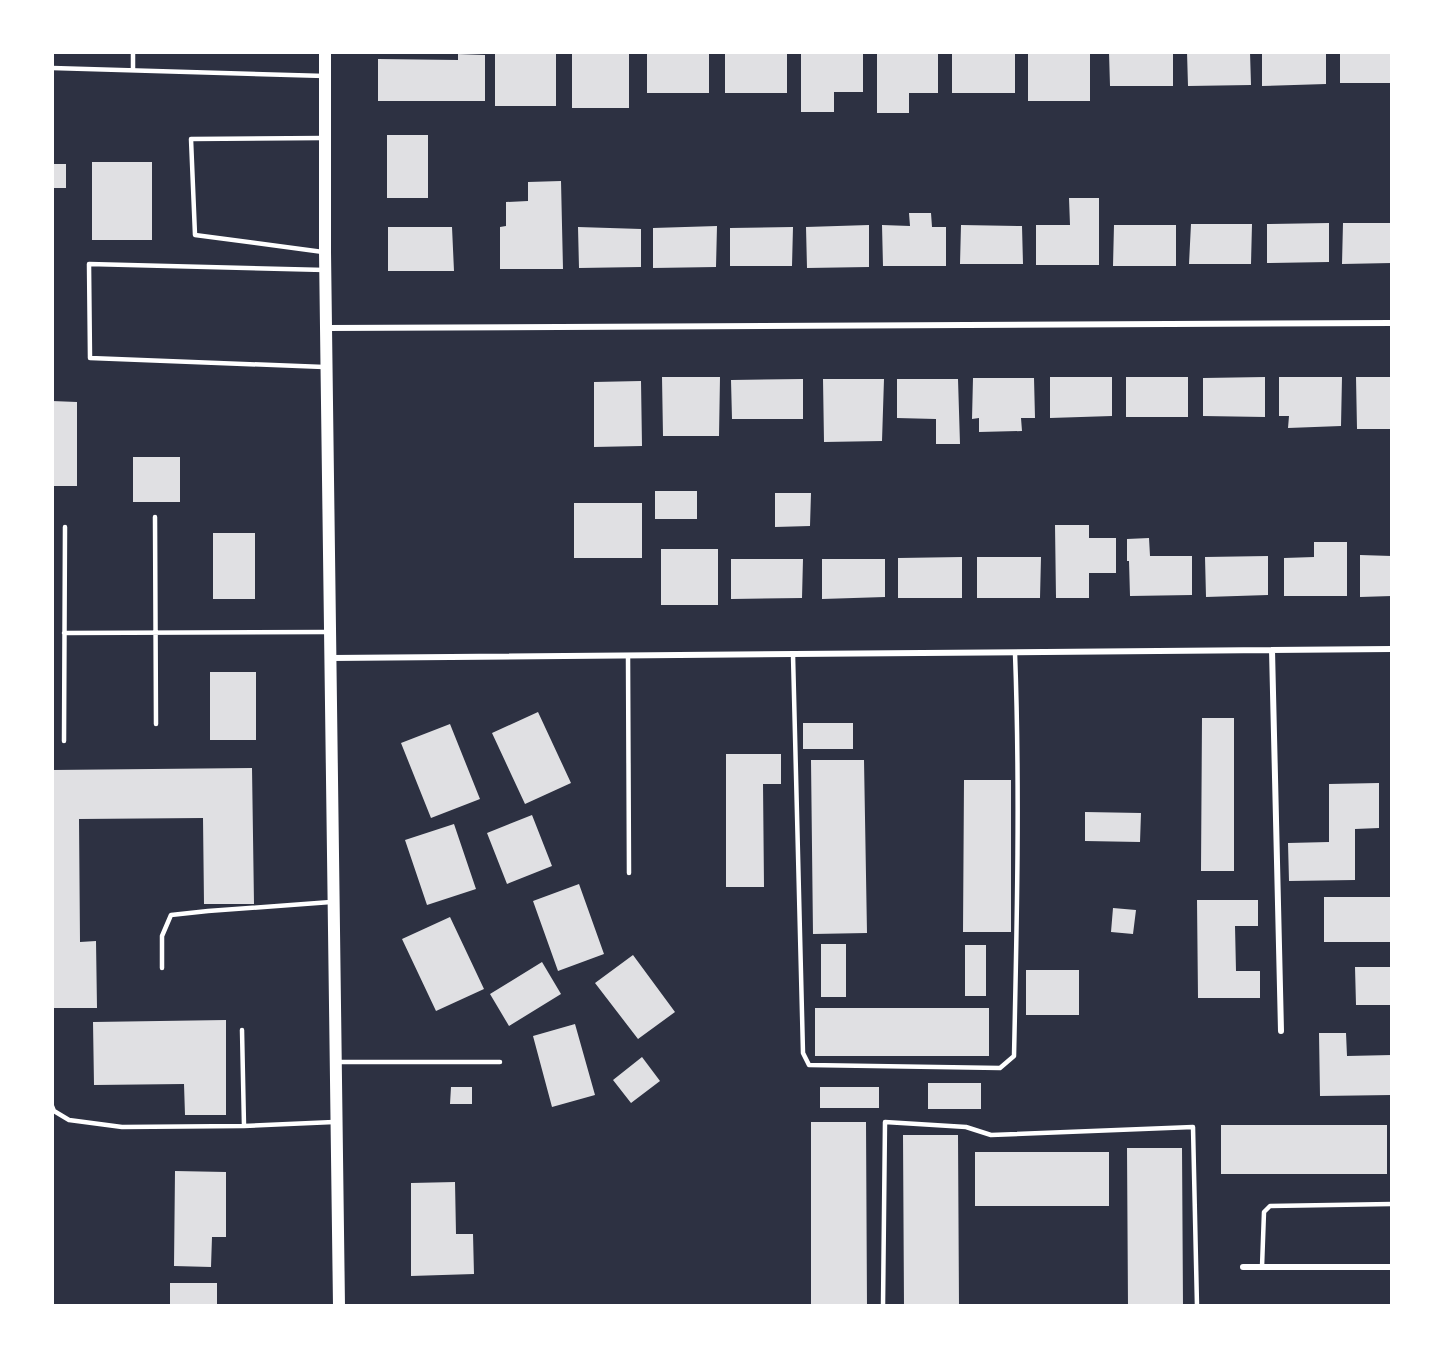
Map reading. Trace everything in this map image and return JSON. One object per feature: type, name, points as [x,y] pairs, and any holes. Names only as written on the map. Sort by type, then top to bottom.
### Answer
[{"type":"main road","points":[[325,52],[325,252],[339,1305]]},
{"type":"street","points":[[326,328],[1392,323]]},
{"type":"street","points":[[331,658],[1392,649]]},
{"type":"street","points":[[1272,650],[1281,1031]]},
{"type":"street","points":[[1243,1268],[1392,1267]]},
{"type":"lane","points":[[133,52],[133,70]]},
{"type":"lane","points":[[52,68],[325,76]]},
{"type":"lane","points":[[325,138],[190,139],[195,235],[325,252]]},
{"type":"lane","points":[[326,270],[89,264],[90,358],[327,367]]},
{"type":"lane","points":[[155,517],[156,724]]},
{"type":"lane","points":[[64,741],[65,527]]},
{"type":"lane","points":[[64,633],[330,632]]},
{"type":"lane","points":[[793,655],[803,1053],[809,1065],[1000,1068],[1014,1056],[1017,910],[1015,652]]},
{"type":"lane","points":[[628,656],[629,873]]},
{"type":"lane","points":[[162,968],[162,936],[171,915],[208,910],[334,902]]},
{"type":"lane","points":[[242,1030],[244,1126]]},
{"type":"lane","points":[[336,1062],[500,1062]]},
{"type":"lane","points":[[52,1106],[54,1111],[69,1120],[122,1127],[244,1126],[337,1122]]},
{"type":"lane","points":[[883,1305],[885,1122],[966,1127],[991,1135],[1193,1127],[1197,1305]]},
{"type":"lane","points":[[1262,1268],[1264,1212],[1270,1206],[1392,1204]]},
{"type":"building","points":[[952,52],[1015,52],[1015,93],[952,93]]},
{"type":"building","points":[[1028,52],[1090,52],[1090,101],[1028,101]]},
{"type":"building","points":[[1109,52],[1173,52],[1173,86],[1110,86]]},
{"type":"building","points":[[1187,52],[1250,52],[1251,85],[1188,86]]},
{"type":"building","points":[[1262,52],[1326,52],[1326,84],[1262,86]]},
{"type":"building","points":[[1340,52],[1392,52],[1392,83],[1340,83]]},
{"type":"building","points":[[495,53],[556,53],[556,106],[495,106]]},
{"type":"building","points":[[572,53],[629,53],[629,108],[572,108]]},
{"type":"building","points":[[801,53],[863,53],[863,92],[834,92],[834,112],[801,112]]},
{"type":"building","points":[[877,53],[938,53],[938,93],[909,93],[909,113],[877,113]]},
{"type":"building","points":[[458,54],[485,55],[485,101],[378,101],[378,59],[458,60]]},
{"type":"building","points":[[647,54],[709,54],[709,93],[647,93]]},
{"type":"building","points":[[725,54],[787,54],[787,93],[725,93]]},
{"type":"building","points":[[387,135],[428,135],[428,198],[387,198]]},
{"type":"building","points":[[92,162],[152,162],[152,240],[92,240]]},
{"type":"building","points":[[52,164],[66,164],[66,188],[52,188]]},
{"type":"building","points":[[561,181],[563,269],[500,269],[500,227],[506,226],[506,202],[528,201],[528,182]]},
{"type":"building","points":[[1069,198],[1099,198],[1099,265],[1036,265],[1036,225],[1070,225]]},
{"type":"building","points":[[909,213],[931,213],[932,227],[946,227],[946,266],[883,266],[882,225],[910,226]]},
{"type":"building","points":[[1329,223],[1329,262],[1267,263],[1267,224]]},
{"type":"building","points":[[1343,223],[1392,223],[1392,263],[1342,264]]},
{"type":"building","points":[[1191,224],[1252,224],[1251,264],[1189,264]]},
{"type":"building","points":[[869,225],[869,267],[807,268],[806,227]]},
{"type":"building","points":[[961,225],[1022,226],[1023,264],[960,264]]},
{"type":"building","points":[[1114,225],[1176,225],[1176,266],[1113,266]]},
{"type":"building","points":[[717,226],[716,267],[653,268],[653,228]]},
{"type":"building","points":[[388,227],[452,227],[454,271],[388,271]]},
{"type":"building","points":[[578,227],[641,229],[641,267],[579,268]]},
{"type":"building","points":[[793,227],[792,266],[730,266],[730,228]]},
{"type":"building","points":[[662,377],[720,377],[719,436],[663,436]]},
{"type":"building","points":[[1050,377],[1112,377],[1112,416],[1050,418]]},
{"type":"building","points":[[1126,377],[1188,377],[1188,417],[1126,417]]},
{"type":"building","points":[[1265,377],[1265,417],[1203,416],[1203,378]]},
{"type":"building","points":[[1279,377],[1342,377],[1341,426],[1288,428],[1289,416],[1279,416]]},
{"type":"building","points":[[1356,377],[1392,377],[1392,429],[1357,429]]},
{"type":"building","points":[[973,378],[1034,378],[1035,418],[1021,418],[1022,431],[979,432],[979,418],[972,419]]},
{"type":"building","points":[[803,379],[803,419],[732,419],[731,380]]},
{"type":"building","points":[[823,379],[884,379],[882,441],[824,442]]},
{"type":"building","points":[[897,379],[958,379],[960,444],[936,444],[936,419],[897,418]]},
{"type":"building","points":[[641,381],[642,446],[594,447],[594,382]]},
{"type":"building","points":[[52,401],[77,402],[77,486],[52,486]]},
{"type":"building","points":[[133,457],[180,457],[180,502],[133,502]]},
{"type":"building","points":[[655,491],[697,491],[697,519],[655,519]]},
{"type":"building","points":[[775,493],[811,493],[810,526],[775,527]]},
{"type":"building","points":[[574,503],[642,503],[642,558],[574,558]]},
{"type":"building","points":[[1055,525],[1089,525],[1089,538],[1116,538],[1116,573],[1089,573],[1089,598],[1056,598]]},
{"type":"building","points":[[213,533],[255,533],[255,599],[213,599]]},
{"type":"building","points":[[1149,538],[1150,556],[1192,556],[1192,595],[1130,596],[1127,539]]},
{"type":"building","points":[[1314,542],[1347,542],[1347,596],[1284,596],[1284,558],[1314,557]]},
{"type":"building","points":[[661,549],[718,549],[718,605],[661,605]]},
{"type":"building","points":[[1360,555],[1392,556],[1392,596],[1360,597]]},
{"type":"building","points":[[1268,556],[1268,595],[1206,597],[1205,557]]},
{"type":"building","points":[[962,557],[962,598],[898,598],[898,558]]},
{"type":"building","points":[[977,557],[1041,557],[1040,598],[977,598]]},
{"type":"building","points":[[731,559],[803,559],[802,598],[731,599]]},
{"type":"building","points":[[822,559],[885,559],[885,597],[822,599]]},
{"type":"building","points":[[210,672],[256,672],[256,740],[210,740]]},
{"type":"building","points":[[538,712],[571,783],[525,804],[492,733]]},
{"type":"building","points":[[1202,718],[1234,718],[1234,871],[1201,871]]},
{"type":"building","points":[[803,723],[853,723],[853,749],[803,749]]},
{"type":"building","points":[[450,724],[480,799],[431,818],[401,743]]},
{"type":"building","points":[[726,754],[781,754],[781,784],[763,784],[764,887],[726,887]]},
{"type":"building","points":[[811,760],[864,760],[867,933],[813,934]]},
{"type":"building","points":[[252,768],[254,904],[204,904],[203,818],[79,819],[80,942],[96,941],[97,1008],[52,1008],[52,770]]},
{"type":"building","points":[[964,780],[1011,780],[1011,932],[963,932]]},
{"type":"building","points":[[1379,783],[1379,828],[1355,829],[1355,880],[1289,881],[1288,843],[1329,842],[1329,784]]},
{"type":"building","points":[[1085,812],[1141,813],[1140,842],[1085,841]]},
{"type":"building","points":[[532,815],[552,866],[507,884],[487,833]]},
{"type":"building","points":[[454,824],[476,889],[427,905],[405,840]]},
{"type":"building","points":[[579,884],[604,954],[558,971],[533,901]]},
{"type":"building","points":[[1324,897],[1392,897],[1392,942],[1324,942]]},
{"type":"building","points":[[1197,900],[1258,900],[1258,926],[1235,926],[1236,971],[1260,971],[1260,998],[1198,998]]},
{"type":"building","points":[[1113,908],[1136,910],[1133,934],[1111,932]]},
{"type":"building","points":[[450,917],[484,989],[436,1011],[402,939]]},
{"type":"building","points":[[821,944],[846,944],[846,997],[821,997]]},
{"type":"building","points":[[965,945],[986,945],[986,996],[965,996]]},
{"type":"building","points":[[633,955],[675,1012],[638,1039],[595,983]]},
{"type":"building","points":[[542,962],[561,994],[509,1026],[490,994]]},
{"type":"building","points":[[1355,967],[1392,967],[1392,1005],[1356,1005]]},
{"type":"building","points":[[1026,970],[1079,970],[1079,1015],[1026,1015]]},
{"type":"building","points":[[815,1008],[989,1008],[989,1056],[815,1056]]},
{"type":"building","points":[[226,1020],[226,1115],[185,1115],[184,1084],[94,1085],[93,1022]]},
{"type":"building","points":[[575,1024],[595,1095],[552,1107],[533,1036]]},
{"type":"building","points":[[1319,1033],[1346,1033],[1347,1056],[1392,1055],[1392,1095],[1320,1096]]},
{"type":"building","points":[[642,1057],[660,1081],[631,1103],[613,1080]]},
{"type":"building","points":[[928,1083],[981,1083],[981,1109],[928,1109]]},
{"type":"building","points":[[451,1087],[472,1087],[472,1104],[450,1104]]},
{"type":"building","points":[[820,1087],[879,1087],[879,1108],[820,1108]]},
{"type":"building","points":[[811,1122],[866,1122],[867,1306],[811,1306]]},
{"type":"building","points":[[1221,1125],[1387,1125],[1387,1174],[1221,1174]]},
{"type":"building","points":[[903,1135],[958,1135],[959,1306],[904,1306]]},
{"type":"building","points":[[1127,1148],[1182,1148],[1183,1306],[1128,1306]]},
{"type":"building","points":[[975,1152],[1109,1152],[1109,1206],[975,1206]]},
{"type":"building","points":[[175,1171],[226,1172],[226,1237],[212,1237],[211,1267],[174,1266]]},
{"type":"building","points":[[455,1182],[456,1234],[473,1234],[474,1274],[411,1276],[411,1183]]},
{"type":"building","points":[[170,1283],[217,1283],[217,1306],[170,1306]]}]
